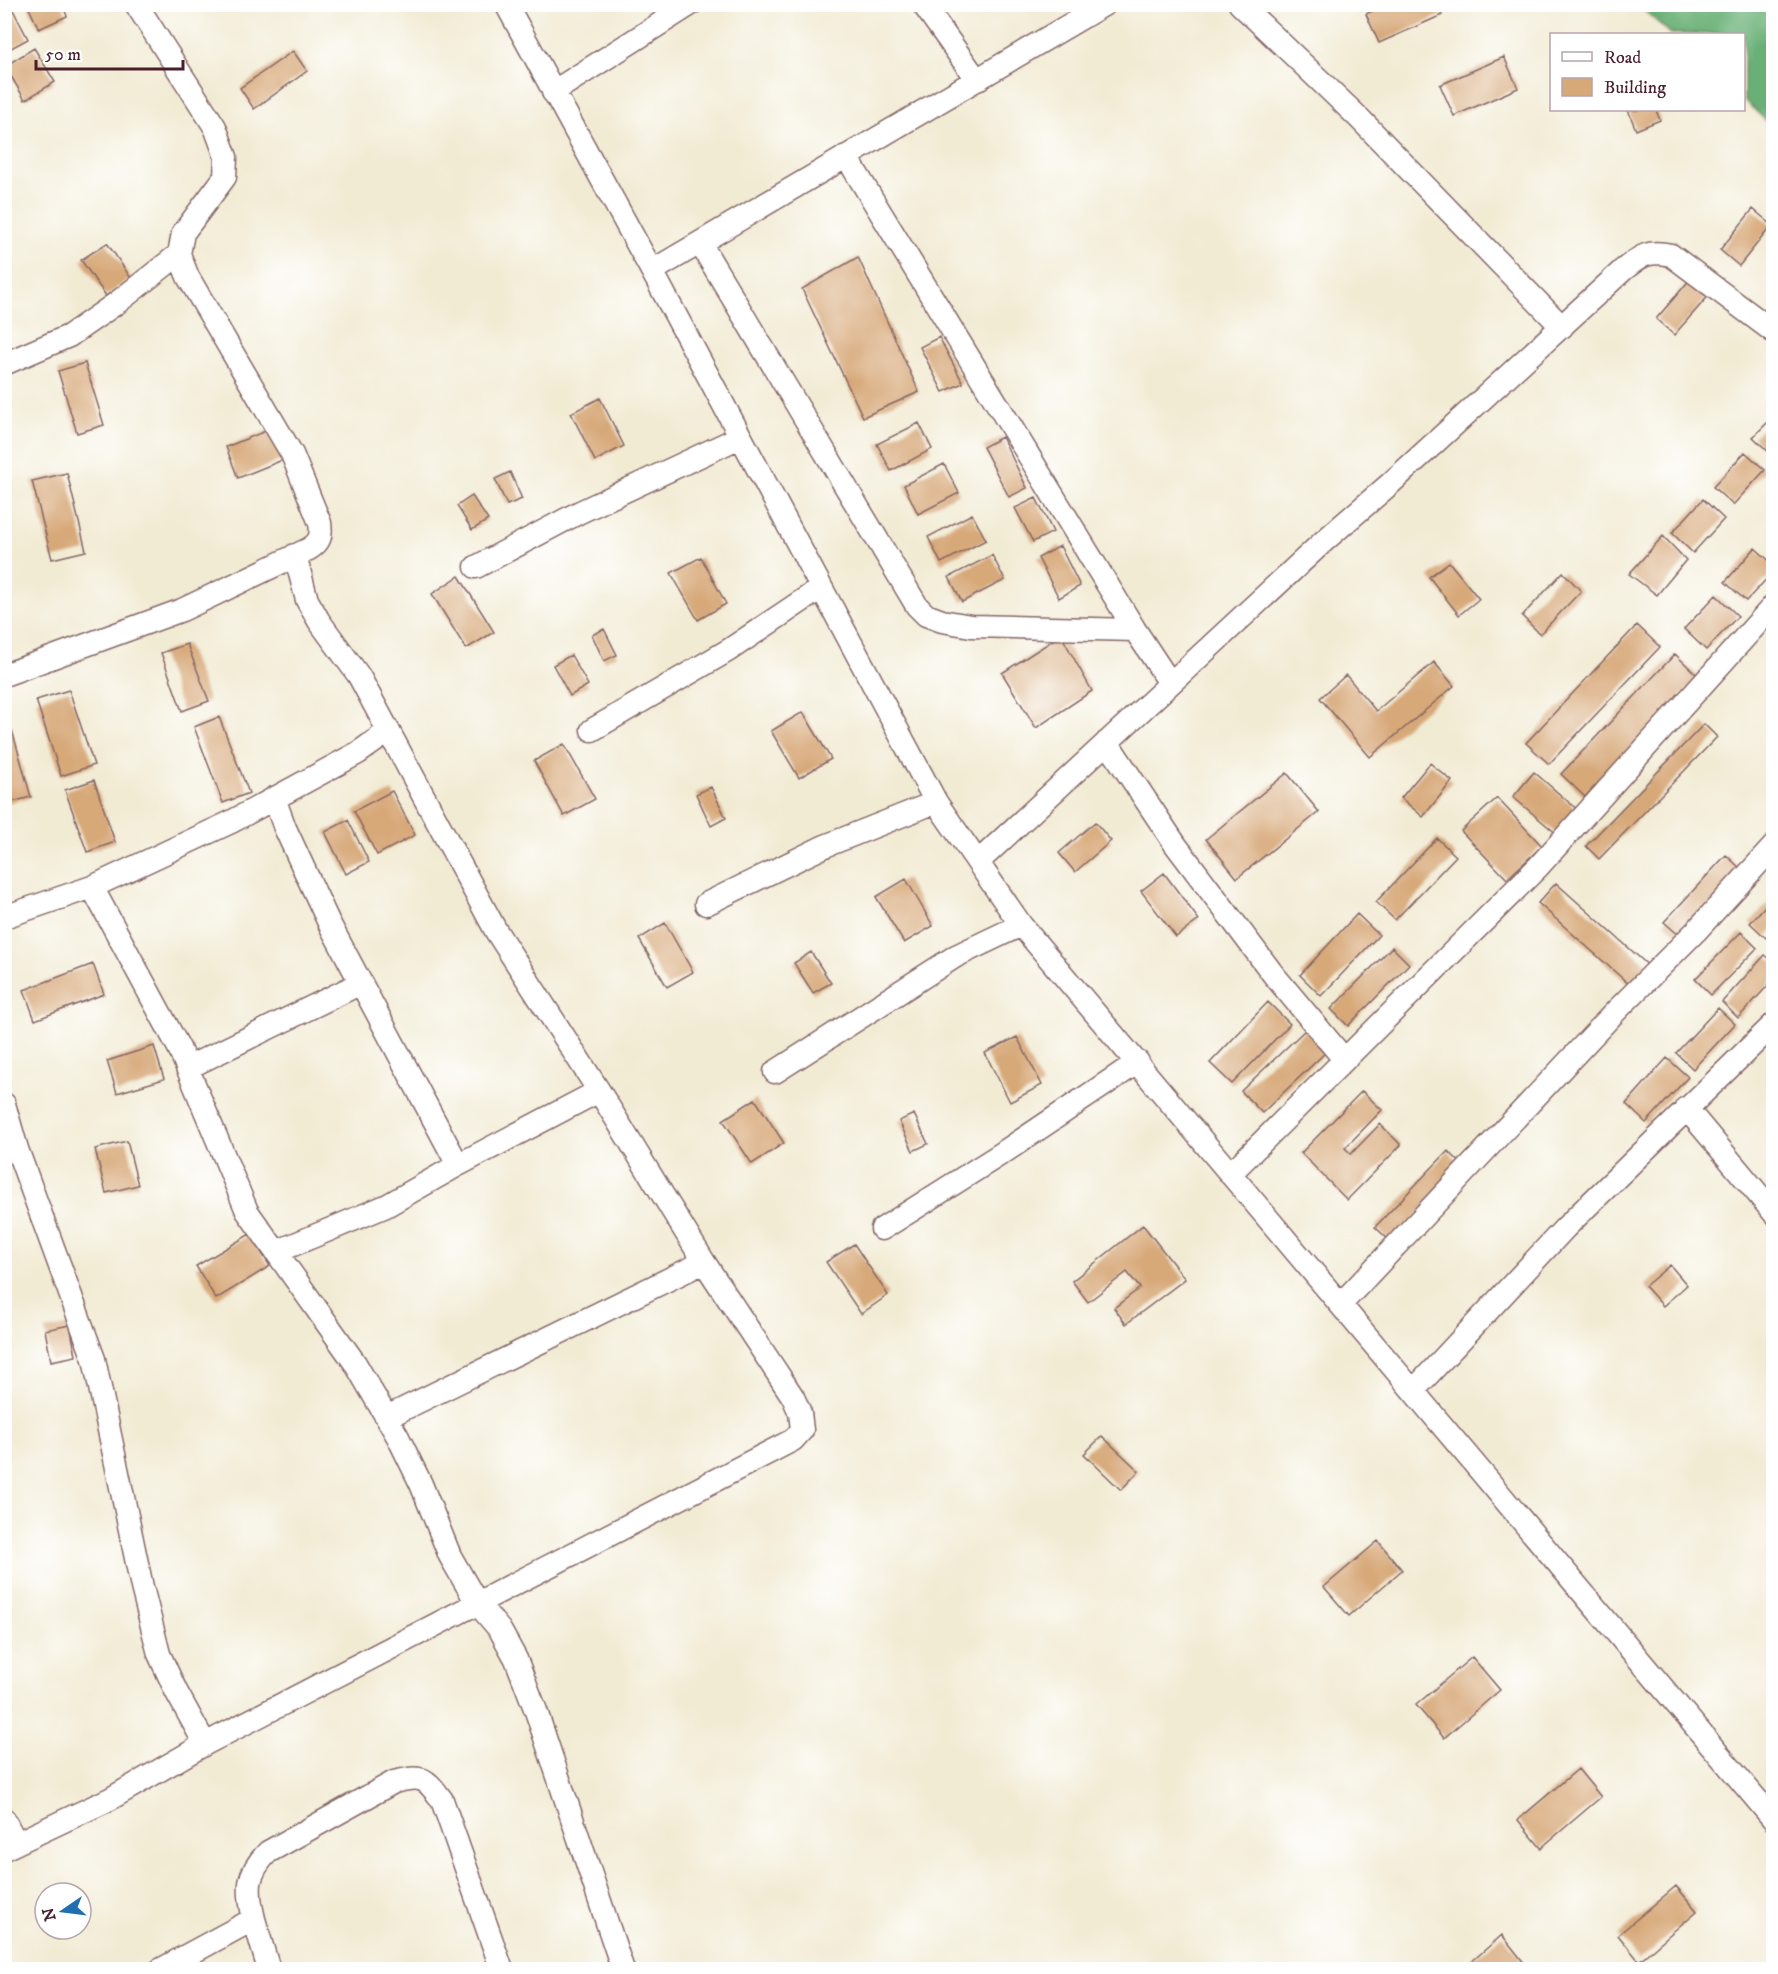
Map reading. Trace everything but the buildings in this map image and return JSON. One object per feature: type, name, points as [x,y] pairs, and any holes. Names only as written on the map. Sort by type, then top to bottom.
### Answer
[{"type":"street","points":[[4,675],[182,610],[319,543],[322,534],[320,523],[292,454],[188,277],[178,254],[183,233],[225,177],[226,157],[215,127],[136,4]]},
{"type":"street","points":[[506,4],[652,271],[936,802],[1021,925],[1773,1820]]},
{"type":"street","points":[[553,92],[691,4]]},
{"type":"street","points":[[923,4],[977,80]]},
{"type":"street","points":[[652,271],[1105,4]]},
{"type":"street","points":[[1240,4],[1359,118],[1562,327]]},
{"type":"street","points":[[846,156],[1135,630],[1170,683]]},
{"type":"street","points":[[700,243],[898,576],[917,606],[926,615],[942,621],[971,626],[1135,630]]},
{"type":"street","points":[[978,862],[1324,541],[1642,255],[1656,252],[1671,255],[1726,294],[1773,332]]},
{"type":"street","points":[[4,364],[69,336],[118,302],[178,254]]},
{"type":"street","points":[[476,567],[580,512],[740,437]]},
{"type":"street","points":[[4,1819],[10,1846],[110,1798],[205,1744],[793,1440],[802,1430],[800,1413],[793,1397],[704,1262],[599,1091],[496,931],[358,676],[307,600],[294,555]]},
{"type":"street","points":[[592,730],[729,650],[821,588]]},
{"type":"street","points":[[1231,1173],[1538,867],[1773,605]]},
{"type":"street","points":[[4,917],[92,887],[231,822],[358,753],[388,731]]},
{"type":"street","points":[[1107,742],[1189,862],[1274,974],[1344,1059]]},
{"type":"street","points":[[274,798],[285,828],[329,923],[458,1165]]},
{"type":"street","points":[[706,904],[825,846],[936,802]]},
{"type":"street","points":[[1341,1304],[1614,1013],[1696,931],[1773,846]]},
{"type":"street","points":[[92,887],[179,1048],[248,1211],[355,1363],[421,1484],[450,1556],[477,1603],[500,1630],[516,1659],[536,1711],[623,1970]]},
{"type":"street","points":[[775,1072],[956,956],[1021,925]]},
{"type":"street","points":[[187,1068],[361,983]]},
{"type":"street","points":[[1414,1390],[1565,1228],[1773,1024]]},
{"type":"street","points":[[882,1229],[1004,1152],[1138,1062]]},
{"type":"street","points":[[276,1252],[386,1206],[458,1165],[599,1091]]},
{"type":"street","points":[[4,1104],[17,1149],[94,1359],[142,1587],[159,1654],[205,1744]]},
{"type":"street","points":[[1686,1108],[1773,1213]]},
{"type":"street","points":[[387,1418],[704,1262]]},
{"type":"street","points":[[269,1970],[249,1899],[249,1885],[258,1862],[268,1852],[394,1782],[414,1777],[429,1782],[441,1800],[502,1970]]},
{"type":"street","points":[[160,1970],[254,1919]]},
{"type":"green space","points":[[1638,5],[1773,5],[1773,127],[1745,101],[1745,33],[1670,33]]}]
